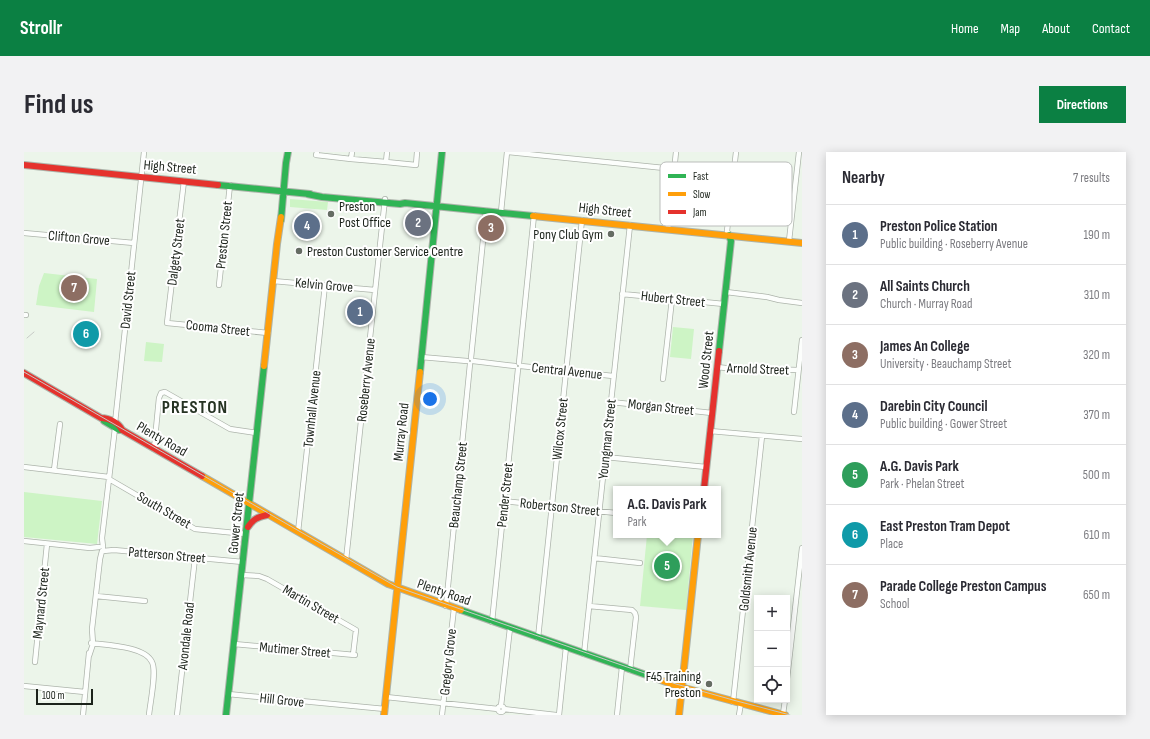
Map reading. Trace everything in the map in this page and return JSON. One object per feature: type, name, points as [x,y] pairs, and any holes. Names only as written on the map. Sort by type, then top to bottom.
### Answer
[{"type":"main road","points":[[285,152],[286,163]]},
{"type":"main road","points":[[286,163],[288,152]]},
{"type":"main road","name":"Murray Road","points":[[384,712],[442,152]]},
{"type":"main road","name":"Gower Street","points":[[226,715],[268,333],[270,327],[274,281],[281,234],[286,163]]},
{"type":"main road","name":"High Street","points":[[24,165],[141,178]]},
{"type":"main road","name":"High Street","points":[[24,168],[254,187],[265,190],[283,191],[322,197],[486,210],[802,243]]},
{"type":"main road","name":"Wood Street","points":[[704,486],[726,292],[731,241],[729,235]]},
{"type":"main road","name":"Plenty Road","points":[[24,373],[101,418],[104,417],[117,427],[397,588],[630,670],[733,702],[784,715]]},
{"type":"main road","points":[[247,532],[250,523],[254,519],[258,516],[267,514]]},
{"type":"main road","points":[[679,715],[698,538]]},
{"type":"street","name":"David Street","points":[[83,715],[89,648],[92,644],[90,638],[109,478],[117,427],[144,152]]},
{"type":"street","points":[[317,152],[316,155],[416,165],[417,152]]},
{"type":"street","points":[[351,159],[352,152]]},
{"type":"street","points":[[386,162],[387,152]]},
{"type":"street","points":[[501,212],[507,152],[660,168]]},
{"type":"street","points":[[675,162],[676,152]]},
{"type":"street","points":[[735,162],[736,152]]},
{"type":"street","points":[[792,221],[799,152]]},
{"type":"street","name":"Dalgety Street","points":[[167,323],[184,182]]},
{"type":"street","name":"Preston Street","points":[[218,285],[229,186]]},
{"type":"street","name":"Roseberry Avenue","points":[[346,560],[385,201]]},
{"type":"street","name":"Beauchamp Street","points":[[446,606],[486,210]]},
{"type":"street","name":"Pender Street","points":[[492,622],[534,215]]},
{"type":"street","name":"Wilcox Street","points":[[538,638],[582,220]]},
{"type":"street","name":"Youngman Street","points":[[584,654],[630,225]]},
{"type":"street","points":[[728,226],[727,231],[729,235]]},
{"type":"street","points":[[790,241],[792,226]]},
{"type":"street","name":"Clifton Grove","points":[[24,233],[134,243]]},
{"type":"street","name":"Kelvin Grove","points":[[274,281],[375,290]]},
{"type":"street","name":"Townhall Avenue","points":[[298,532],[325,285]]},
{"type":"street","points":[[726,292],[802,303]]},
{"type":"street","name":"Hubert Street","points":[[622,294],[724,304]]},
{"type":"street","points":[[663,379],[672,299]]},
{"type":"street","name":"Cooma Street","points":[[167,323],[268,333]]},
{"type":"street","points":[[794,412],[802,340]]},
{"type":"street","name":"Central Avenue","points":[[421,357],[613,376]]},
{"type":"street","name":"Arnold Street","points":[[717,367],[751,370],[798,370]]},
{"type":"street","points":[[154,448],[159,398],[161,392],[165,392],[230,430],[257,433]]},
{"type":"street","name":"Morgan Street","points":[[611,402],[712,413]]},
{"type":"street","points":[[54,470],[60,424]]},
{"type":"street","points":[[710,431],[802,439]]},
{"type":"street","name":"Goldsmith Avenue","points":[[733,702],[762,436]]},
{"type":"street","points":[[605,457],[706,467]]},
{"type":"street","name":"South Street","points":[[24,467],[109,478],[195,528],[247,532]]},
{"type":"street","name":"Robertson Street","points":[[504,500],[613,513]]},
{"type":"street","name":"Patterson Street","points":[[24,541],[243,562]]},
{"type":"street","name":"Maynard Street","points":[[35,662],[47,544]]},
{"type":"street","points":[[788,667],[802,548]]},
{"type":"street","name":"Avondale Road","points":[[177,715],[195,558]]},
{"type":"street","points":[[594,558],[640,563]]},
{"type":"street","name":"Martin Street","points":[[242,575],[258,576],[267,579],[356,630],[354,655]]},
{"type":"street","points":[[96,596],[145,601]]},
{"type":"street","points":[[589,606],[632,610],[635,613],[636,617],[630,670]]},
{"type":"street","name":"Gregory Grove","points":[[442,715],[454,608]]},
{"type":"street","points":[[501,710],[510,628]]},
{"type":"street","points":[[92,644],[135,649],[145,654],[152,662],[154,674],[149,715]]},
{"type":"street","name":"Mutimer Street","points":[[234,644],[354,655]]},
{"type":"street","points":[[386,697],[557,715],[566,648]]},
{"type":"street","points":[[617,715],[622,667]]},
{"type":"street","points":[[24,686],[85,692]]},
{"type":"street","name":"Hill Grove","points":[[228,694],[384,712]]},
{"type":"street","points":[[784,715],[785,703]]},
{"type":"street","points":[[739,715],[740,704]]},
{"type":"green space","points":[[290,199],[328,202],[327,210],[290,207]]},
{"type":"green space","points":[[44,273],[97,279],[94,312],[36,305],[39,286]]},
{"type":"green space","points":[[673,327],[694,329],[691,359],[670,357]]},
{"type":"green space","points":[[146,342],[164,344],[162,362],[144,361]]},
{"type":"green space","points":[[24,492],[102,501],[97,544],[24,537]]},
{"type":"green space","points":[[647,538],[693,538],[686,610],[640,606]]},
{"type":"tram line","points":[[27,338],[34,332]]},
{"type":"tram line","points":[[24,372],[397,587],[676,684],[790,715]]},
{"type":"traffic: fast","points":[[281,220],[288,152]]},
{"type":"traffic: fast","points":[[420,372],[442,152]]},
{"type":"traffic: fast","points":[[218,185],[310,194]]},
{"type":"traffic: fast","points":[[307,194],[322,197],[400,204],[405,203],[533,216]]},
{"type":"traffic: fast","points":[[719,351],[731,241],[729,235]]},
{"type":"traffic: fast","points":[[226,715],[264,366]]},
{"type":"traffic: fast","points":[[104,421],[119,430],[122,430]]},
{"type":"traffic: fast","points":[[461,610],[655,678]]},
{"type":"traffic: slow","points":[[533,216],[802,243]]},
{"type":"traffic: slow","points":[[264,366],[281,217]]},
{"type":"traffic: slow","points":[[384,715],[420,372]]},
{"type":"traffic: slow","points":[[202,476],[388,584],[461,610]]},
{"type":"traffic: slow","points":[[679,715],[698,538]]},
{"type":"traffic: slow","points":[[655,678],[677,686],[785,715]]},
{"type":"traffic: jam","points":[[24,165],[218,185]]},
{"type":"traffic: jam","points":[[704,486],[719,351]]},
{"type":"traffic: jam","points":[[24,373],[101,418],[113,421],[119,425],[122,430],[202,476]]},
{"type":"traffic: jam","points":[[248,527],[256,519],[267,515]]},
{"type":"place","name":"Preston Post Office","points":[[331,214]]},
{"type":"place","name":"All Saints Church","points":[[418,223]]},
{"type":"place","name":"Darebin City Council","points":[[307,226]]},
{"type":"place","name":"James An College","points":[[491,228]]},
{"type":"place","name":"Pony Club Gym","points":[[611,234]]},
{"type":"place","name":"Preston Customer Service Centre","points":[[299,251]]},
{"type":"place","name":"Parade College Preston Campus","points":[[74,288]]},
{"type":"place","name":"Preston Police Station","points":[[360,312]]},
{"type":"place","name":"East Preston Tram Depot","points":[[86,334]]},
{"type":"place","name":"A.G. Davis Park","points":[[667,566]]},
{"type":"place","name":"F45 Training Preston","points":[[709,684]]},
{"type":"district","name":"PRESTON","points":[[195,407]]}]
